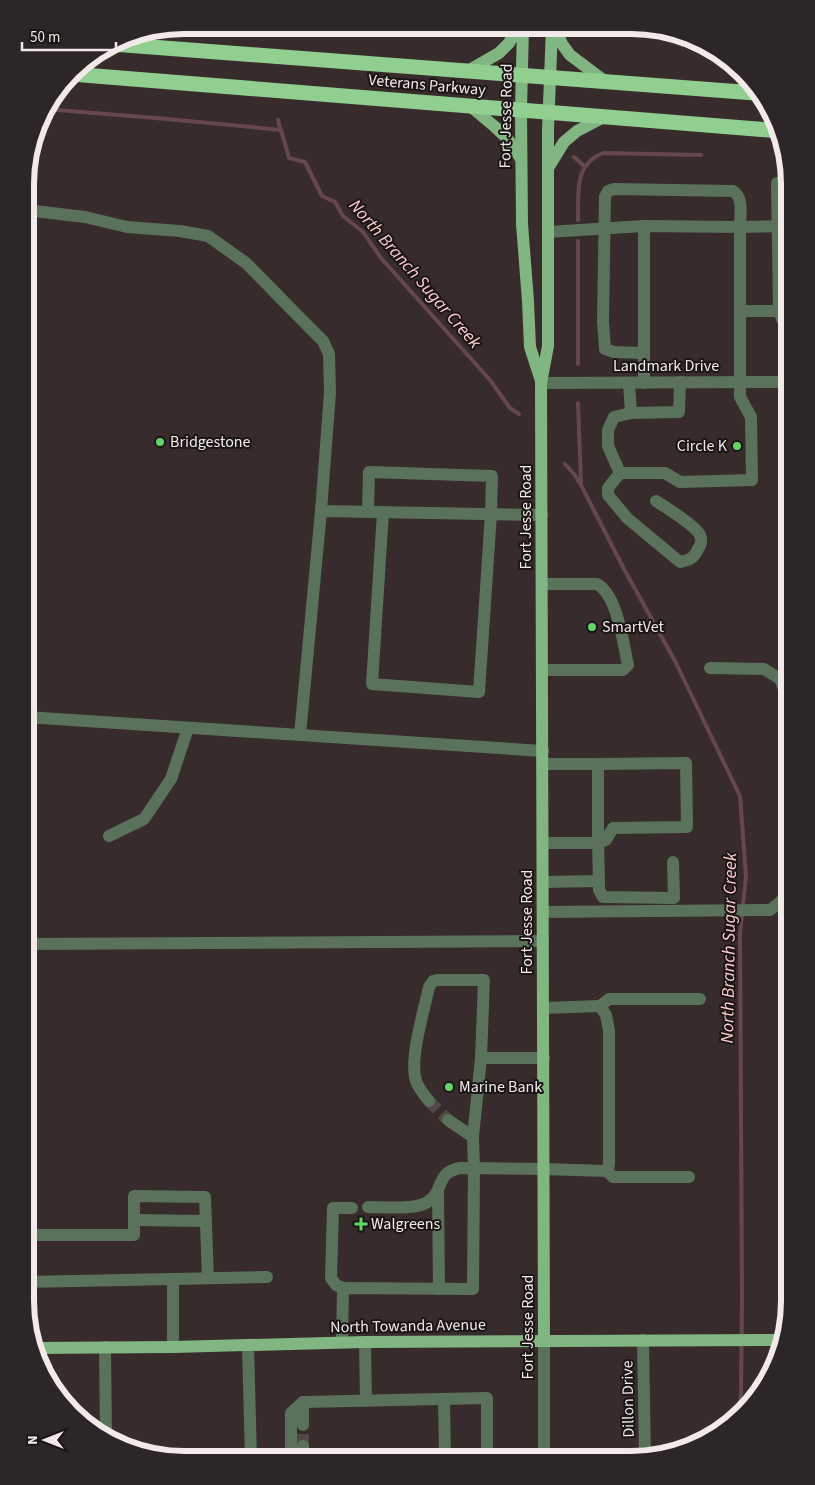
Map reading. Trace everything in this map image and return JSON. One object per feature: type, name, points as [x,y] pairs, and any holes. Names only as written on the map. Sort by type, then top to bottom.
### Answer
[{"type":"highway","name":"Veterans Parkway","points":[[126,45],[750,93]]},
{"type":"highway","name":"Veterans Parkway","points":[[81,75],[771,130]]},
{"type":"main road","points":[[468,71],[498,53],[514,34]]},
{"type":"main road","name":"Fort Jesse Road","points":[[523,34],[521,110],[522,224],[530,347],[542,383]]},
{"type":"main road","name":"Fort Jesse Road","points":[[544,1341],[542,383],[548,346],[548,113],[553,34]]},
{"type":"main road","points":[[557,34],[570,55],[606,82]]},
{"type":"main road","points":[[470,106],[507,138],[521,159]]},
{"type":"main road","points":[[548,168],[564,142],[576,131],[604,117]]},
{"type":"main road","name":"North Towanda Avenue","points":[[41,1348],[173,1347],[342,1342],[776,1340]]},
{"type":"street","points":[[781,183],[778,183],[781,204]]},
{"type":"street","points":[[620,473],[665,473],[680,482],[752,480],[751,417],[740,397],[740,198],[737,193],[733,191],[614,188],[608,191],[605,197],[604,229],[603,322],[605,349],[614,352],[644,353]]},
{"type":"street","points":[[34,211],[85,217],[127,227],[180,231],[208,236],[246,264],[323,341],[329,354],[330,393],[300,735]]},
{"type":"street","points":[[548,232],[644,226],[781,226]]},
{"type":"street","points":[[644,226],[644,383]]},
{"type":"street","points":[[781,268],[778,311],[781,317]]},
{"type":"street","points":[[740,311],[778,311]]},
{"type":"street","points":[[620,473],[608,446],[608,430],[614,417],[631,413],[679,412],[680,382]]},
{"type":"street","name":"Landmark Drive","points":[[542,383],[781,382]]},
{"type":"street","points":[[630,383],[631,413]]},
{"type":"street","points":[[368,512],[369,472],[492,476],[479,692],[372,684],[383,512]]},
{"type":"street","points":[[620,473],[608,488],[608,495],[626,518],[680,562],[690,560],[696,555],[701,544],[701,536],[696,529],[656,500]]},
{"type":"street","points":[[321,511],[542,515]]},
{"type":"street","points":[[542,584],[596,584],[602,587],[606,591],[619,620],[628,665],[623,670],[542,670]]},
{"type":"street","points":[[710,668],[764,669],[781,681]]},
{"type":"street","points":[[34,718],[543,750]]},
{"type":"street","points":[[109,836],[144,820],[170,779],[188,728]]},
{"type":"street","points":[[543,764],[686,763],[687,827],[613,828],[606,840],[598,842],[543,843]]},
{"type":"street","points":[[598,764],[599,890],[603,897],[674,898],[674,862]]},
{"type":"street","points":[[543,882],[599,881]]},
{"type":"street","points":[[543,912],[748,911],[770,910],[781,902]]},
{"type":"street","points":[[34,944],[543,941]]},
{"type":"street","points":[[352,1208],[332,1208],[331,1278],[336,1284],[343,1288],[473,1289],[473,1137],[481,1058],[484,980],[437,980],[429,987],[414,1063],[416,1081],[429,1101]]},
{"type":"street","points":[[544,1008],[600,1006],[609,999],[700,999]]},
{"type":"street","points":[[600,1006],[606,1014],[610,1031],[609,1165],[606,1171]]},
{"type":"street","points":[[481,1058],[544,1058]]},
{"type":"street","points":[[448,1120],[473,1137]]},
{"type":"street","points":[[439,1288],[438,1191],[444,1174],[450,1170],[474,1168],[606,1171],[613,1177],[689,1178]]},
{"type":"street","points":[[368,1207],[419,1207],[428,1202],[438,1191]]},
{"type":"street","points":[[34,1235],[134,1235],[134,1196],[205,1196],[208,1278]]},
{"type":"street","points":[[134,1220],[205,1221]]},
{"type":"street","points":[[34,1282],[267,1277]]},
{"type":"street","points":[[173,1279],[173,1347]]},
{"type":"street","points":[[342,1342],[343,1288]]},
{"type":"street","name":"Dillon Drive","points":[[643,1340],[645,1450]]},
{"type":"street","name":"Fort Jesse Road","points":[[544,1341],[544,1451]]},
{"type":"street","points":[[365,1342],[366,1401]]},
{"type":"street","points":[[248,1345],[251,1451]]},
{"type":"street","points":[[106,1347],[106,1430]]},
{"type":"street","points":[[291,1451],[291,1413],[302,1402],[487,1398],[487,1451]]},
{"type":"street","points":[[444,1399],[445,1451]]},
{"type":"street","points":[[302,1402],[303,1425]]},
{"type":"street","points":[[302,1446],[303,1451]]},
{"type":"waterway","name":"North Branch Sugar Creek","points":[[54,110],[281,130],[289,158],[305,162],[322,196],[335,202],[343,216],[363,232],[381,258],[490,380],[510,408],[519,414]]},
{"type":"waterway","points":[[278,120],[281,132]]},
{"type":"waterway","points":[[578,220],[578,190],[582,172],[593,158],[603,153],[701,155]]},
{"type":"waterway","points":[[574,157],[584,166]]},
{"type":"waterway","points":[[578,241],[578,364]]},
{"type":"waterway","points":[[578,403],[581,483]]},
{"type":"waterway","name":"North Branch Sugar Creek","points":[[565,464],[581,485],[624,569],[675,661],[740,796],[746,876],[740,934],[742,1296],[740,1404]]},
{"type":"tunnel","points":[[429,1101],[448,1120]]},
{"type":"tunnel","points":[[303,1425],[303,1446]]},
{"type":"place","name":"Bridgestone","points":[[160,442]]},
{"type":"place","name":"Circle K","points":[[737,446]]},
{"type":"place","name":"SmartVet","points":[[592,627]]},
{"type":"place","name":"Marine Bank","points":[[449,1087]]},
{"type":"place","name":"Walgreens","points":[[361,1224]]}]
